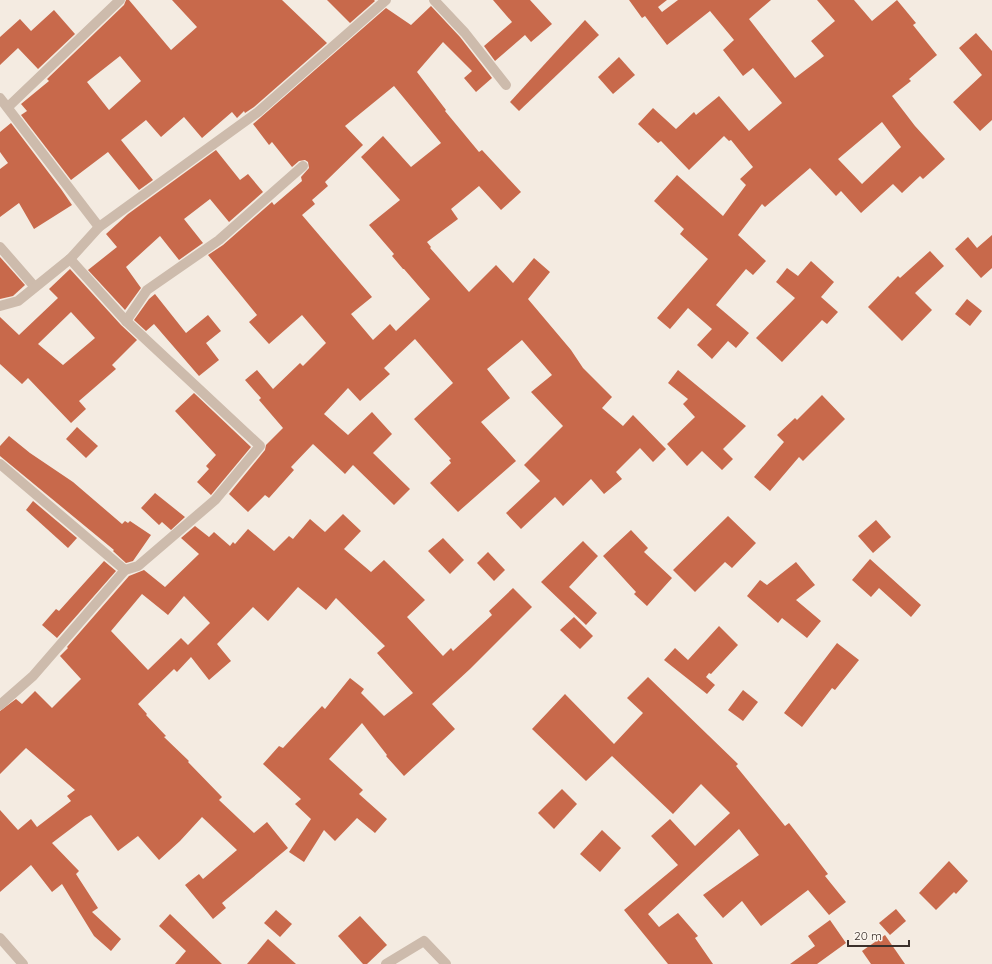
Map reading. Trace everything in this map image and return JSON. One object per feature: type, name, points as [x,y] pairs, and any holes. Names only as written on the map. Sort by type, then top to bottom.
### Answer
[{"type":"street","points":[[8,107],[120,0]]},
{"type":"street","points":[[0,306],[18,301],[34,286],[70,259],[99,227],[258,112],[386,0]]},
{"type":"street","points":[[434,0],[465,33],[506,85]]},
{"type":"street","points":[[0,98],[99,227]]},
{"type":"street","points":[[126,321],[147,290],[219,240],[303,166]]},
{"type":"street","points":[[0,247],[34,286]]},
{"type":"street","points":[[0,706],[34,676],[125,570],[138,566],[215,500],[260,446],[126,321],[70,259]]},
{"type":"street","points":[[0,464],[125,570]]},
{"type":"street","points":[[0,938],[23,964]]},
{"type":"street","points":[[386,964],[424,941],[446,964]]},
{"type":"building","points":[[126,0],[129,0],[171,50],[197,27],[172,0],[282,0],[327,43],[254,107],[245,113],[244,111],[237,118],[232,112],[202,138],[184,117],[161,137],[146,120],[121,140],[153,180],[139,190],[108,152],[71,180],[21,115],[27,111],[21,104],[49,81],[47,79],[124,5]],"holes":[[[120,56],[141,81],[109,110],[87,82]]]},
{"type":"building","points":[[327,0],[374,0],[375,1],[350,23]]},
{"type":"building","points":[[493,0],[530,0],[552,24],[531,42],[525,35],[495,61],[484,46],[512,22]]},
{"type":"building","points":[[629,0],[667,0],[658,7],[662,12],[678,0],[771,0],[749,19],[795,78],[824,56],[811,41],[835,21],[817,0],[854,0],[872,21],[897,0],[916,23],[913,25],[937,55],[909,79],[911,81],[892,96],[915,126],[945,159],[923,179],[920,176],[902,193],[893,184],[861,213],[841,191],[836,196],[810,168],[765,207],[762,204],[738,235],[766,261],[753,275],[746,269],[716,305],[749,333],[736,348],[728,341],[712,359],[697,345],[712,329],[688,308],[670,329],[657,318],[708,259],[680,234],[684,229],[654,201],[677,175],[723,216],[746,185],[740,179],[753,167],[731,140],[729,141],[724,136],[689,170],[661,141],[658,143],[638,124],[653,108],[676,129],[694,112],[696,115],[719,96],[749,131],[782,103],[753,68],[743,76],[723,50],[734,40],[710,11],[667,45],[645,16],[642,18]],"holes":[[[882,122],[901,147],[862,184],[838,159]]]},
{"type":"building","points":[[431,6],[460,37],[492,78],[476,92],[464,78],[472,71],[443,42],[417,72],[446,110],[445,111],[479,152],[482,150],[521,192],[501,210],[479,186],[451,209],[458,219],[427,242],[431,247],[430,248],[469,292],[496,265],[513,283],[534,258],[550,272],[528,299],[571,350],[583,368],[612,397],[602,408],[623,426],[633,415],[666,449],[653,462],[640,448],[616,472],[622,479],[604,494],[591,479],[563,506],[555,497],[521,529],[506,513],[540,481],[524,465],[563,426],[531,392],[552,375],[522,340],[487,369],[510,398],[481,422],[516,461],[458,512],[430,483],[451,463],[449,460],[451,459],[414,419],[453,383],[415,339],[384,368],[390,374],[360,401],[348,388],[324,414],[348,435],[372,412],[392,434],[373,453],[410,489],[394,505],[353,465],[345,474],[313,444],[291,467],[294,470],[269,498],[265,495],[248,512],[229,494],[265,450],[266,445],[283,428],[259,400],[261,398],[245,380],[257,370],[273,389],[300,363],[303,366],[326,343],[302,315],[269,344],[249,322],[257,315],[208,255],[223,245],[272,202],[274,205],[302,181],[301,177],[309,168],[308,162],[305,160],[299,161],[292,167],[272,142],[269,145],[253,124],[386,8],[411,25]],"holes":[[[394,86],[441,143],[411,167],[383,136],[361,157],[400,200],[369,225],[394,254],[392,256],[430,299],[396,331],[390,324],[373,340],[351,314],[372,297],[302,215],[315,204],[312,200],[328,186],[325,182],[363,145],[345,126]]]},
{"type":"building","points":[[54,10],[75,34],[38,69],[18,48],[0,65],[0,37],[20,19],[31,31]]},
{"type":"building","points":[[585,20],[599,35],[519,111],[510,102]]},
{"type":"building","points":[[976,33],[992,51],[992,120],[980,131],[953,102],[982,75],[959,48]]},
{"type":"building","points":[[619,57],[635,75],[613,94],[598,77]]},
{"type":"building","points":[[11,123],[72,205],[34,229],[19,203],[0,217],[0,169],[8,163],[0,152],[0,132]]},
{"type":"building","points":[[216,150],[240,180],[248,174],[263,192],[229,222],[210,199],[184,219],[203,243],[179,260],[160,236],[126,267],[141,288],[125,310],[88,270],[117,247],[106,234],[128,214]]},
{"type":"building","points":[[992,235],[992,268],[981,278],[955,249],[968,237],[977,248]]},
{"type":"building","points":[[930,251],[944,266],[915,293],[932,310],[902,341],[868,307],[898,276],[900,278]]},
{"type":"building","points":[[0,257],[25,285],[13,296],[0,299]]},
{"type":"building","points":[[811,261],[834,282],[821,297],[838,312],[827,324],[822,320],[782,362],[756,338],[795,298],[776,282],[787,268],[798,276]]},
{"type":"building","points":[[70,269],[121,325],[137,340],[112,365],[116,369],[79,401],[86,409],[71,423],[28,378],[22,384],[0,364],[0,317],[19,335],[58,298],[49,289]],"holes":[[[71,312],[95,338],[63,365],[38,344]]]},
{"type":"building","points":[[155,294],[186,333],[208,315],[221,331],[206,343],[219,360],[199,376],[154,324],[146,331],[134,320],[149,299]]},
{"type":"building","points":[[967,299],[982,311],[970,326],[955,314]]},
{"type":"building","points":[[678,370],[746,426],[723,449],[733,459],[722,470],[702,451],[687,466],[667,444],[695,417],[683,404],[688,399],[668,383]]},
{"type":"building","points":[[194,393],[251,447],[211,495],[197,482],[209,469],[206,466],[216,455],[175,411]]},
{"type":"building","points":[[822,395],[845,419],[803,461],[799,457],[770,491],[754,477],[784,442],[777,435],[795,418],[797,420]]},
{"type":"building","points":[[77,427],[98,446],[86,458],[66,439]]},
{"type":"building","points":[[9,436],[30,453],[73,482],[122,524],[125,521],[128,523],[130,521],[151,535],[133,561],[126,563],[113,551],[114,550],[0,456],[0,446]]},
{"type":"building","points":[[155,493],[185,517],[171,530],[162,522],[159,525],[141,508]]},
{"type":"building","points":[[33,501],[77,538],[68,548],[26,510]]},
{"type":"building","points":[[343,514],[361,531],[344,549],[371,572],[384,560],[425,600],[407,617],[443,656],[451,648],[453,651],[492,615],[489,611],[513,588],[532,607],[470,669],[432,704],[455,729],[404,776],[386,756],[387,755],[362,723],[329,759],[363,790],[359,794],[387,819],[375,833],[357,818],[335,841],[324,830],[304,862],[289,852],[311,819],[295,804],[301,799],[263,764],[279,746],[283,748],[322,706],[325,709],[350,678],[364,689],[361,693],[384,716],[413,693],[377,653],[385,646],[336,598],[326,610],[298,587],[268,621],[253,607],[217,644],[231,661],[209,680],[191,657],[177,672],[174,669],[138,704],[147,714],[146,715],[166,736],[164,737],[189,761],[188,762],[222,797],[219,800],[254,833],[267,822],[288,848],[222,903],[226,908],[213,919],[185,885],[199,874],[203,879],[237,850],[202,817],[180,841],[159,860],[138,836],[118,851],[91,815],[85,818],[52,843],[79,871],[76,874],[98,908],[92,912],[121,939],[111,951],[94,936],[62,884],[52,892],[31,865],[0,892],[0,810],[18,830],[31,819],[37,827],[71,801],[67,796],[75,790],[26,748],[0,774],[0,711],[16,699],[22,704],[35,691],[52,708],[81,679],[60,656],[68,648],[67,647],[129,576],[144,570],[165,587],[199,554],[181,538],[195,526],[209,537],[214,532],[230,546],[233,542],[235,544],[248,529],[274,551],[289,536],[293,539],[310,519],[325,532]],"holes":[[[142,594],[168,615],[184,596],[210,623],[188,645],[181,638],[148,670],[111,631]]]},
{"type":"building","points":[[728,516],[756,543],[732,568],[725,562],[695,592],[673,570]]},
{"type":"building","points":[[876,520],[891,537],[873,553],[858,536]]},
{"type":"building","points":[[631,530],[648,548],[644,552],[672,578],[647,606],[634,594],[636,592],[603,556]]},
{"type":"building","points":[[443,538],[464,560],[450,574],[428,551]]},
{"type":"building","points":[[583,541],[598,556],[569,587],[597,613],[586,625],[541,582]]},
{"type":"building","points":[[488,552],[505,570],[494,581],[477,563]]},
{"type":"building","points":[[870,559],[921,605],[911,617],[879,588],[871,597],[852,580]]},
{"type":"building","points":[[104,561],[116,571],[57,638],[42,625],[56,609],[59,611]]},
{"type":"building","points":[[796,562],[815,585],[796,600],[821,621],[807,638],[782,618],[778,623],[747,596],[760,580],[767,585]]},
{"type":"building","points":[[574,617],[593,636],[580,649],[560,630]]},
{"type":"building","points":[[719,626],[738,645],[711,674],[709,673],[706,677],[715,685],[707,694],[664,660],[675,648],[688,660]]},
{"type":"building","points":[[837,643],[859,660],[835,690],[832,688],[802,727],[784,713]]},
{"type":"building","points":[[648,677],[738,764],[736,766],[785,826],[789,823],[828,874],[825,876],[846,902],[829,915],[808,890],[761,926],[742,901],[723,918],[703,895],[759,855],[739,829],[648,914],[659,927],[678,913],[698,936],[695,938],[713,964],[668,964],[624,910],[678,865],[651,836],[670,819],[695,846],[730,813],[701,784],[673,814],[612,756],[586,781],[532,729],[565,694],[614,744],[643,713],[627,698]]},
{"type":"building","points":[[743,690],[758,702],[743,721],[728,710]]},
{"type":"building","points":[[562,789],[577,804],[554,829],[538,813]]},
{"type":"building","points":[[602,830],[621,848],[600,872],[580,854]]},
{"type":"building","points":[[949,861],[968,881],[956,894],[954,892],[936,910],[919,893]]},
{"type":"building","points":[[896,909],[906,921],[890,935],[879,923]]},
{"type":"building","points":[[276,910],[292,924],[280,937],[264,923]]},
{"type":"building","points":[[170,914],[222,964],[175,964],[186,951],[159,926]]},
{"type":"building","points":[[360,916],[387,945],[367,964],[363,964],[338,936]]},
{"type":"building","points":[[830,920],[846,943],[817,964],[790,964],[815,946],[808,936]]},
{"type":"building","points":[[885,935],[905,964],[871,964],[862,951]]},
{"type":"building","points":[[268,939],[296,964],[247,964]]}]
